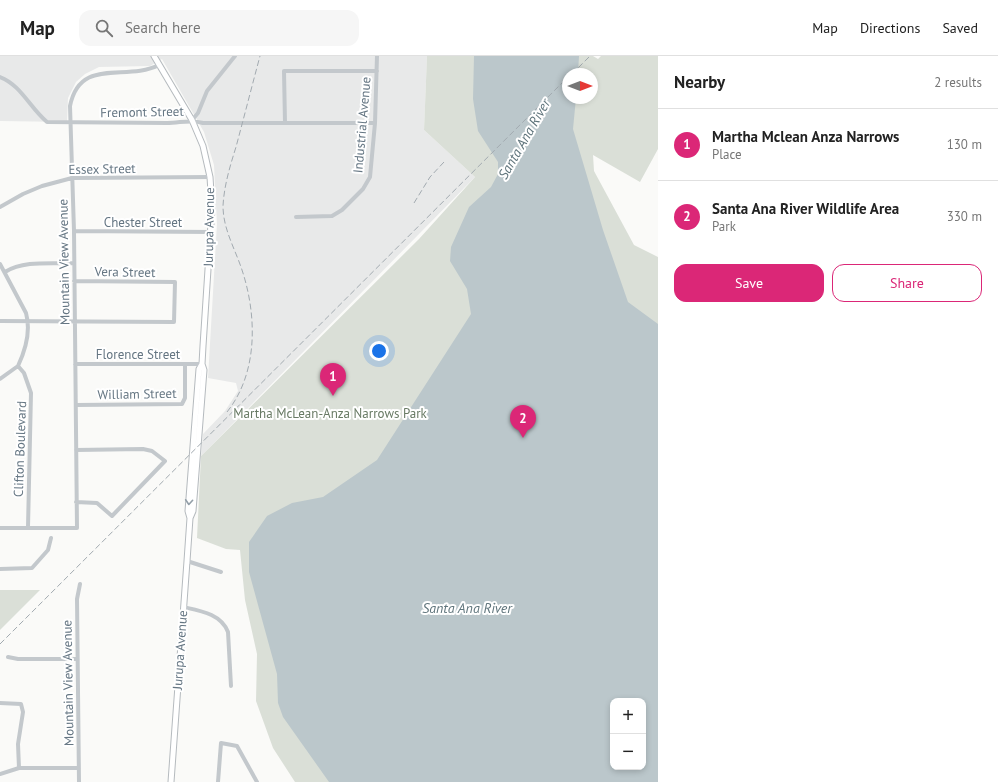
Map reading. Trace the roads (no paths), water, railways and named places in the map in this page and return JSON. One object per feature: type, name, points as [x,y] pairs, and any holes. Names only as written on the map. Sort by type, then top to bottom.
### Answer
[{"type":"main road","name":"Jurupa Avenue","points":[[154,56],[192,120],[203,146],[210,177],[212,208],[202,364],[199,369],[188,505],[190,518],[171,782]]},
{"type":"street","points":[[192,120],[198,113],[207,91],[235,56]]},
{"type":"street","name":"Industrial Avenue","points":[[296,217],[332,216],[342,210],[363,189],[370,177],[375,123],[378,56]]},
{"type":"street","name":"Mountain View Avenue","points":[[28,527],[77,528],[74,231],[70,122],[70,106],[72,96],[78,85],[88,75],[104,69],[136,71],[146,70],[159,65]]},
{"type":"street","points":[[285,123],[284,71],[377,71]]},
{"type":"street","name":"Fremont Street","points":[[0,77],[7,80],[17,88],[39,115],[47,122],[167,123],[192,120],[203,123],[375,123]]},
{"type":"street","name":"Essex Street","points":[[0,207],[23,194],[42,186],[72,178],[210,177]]},
{"type":"street","name":"Chester Street","points":[[74,231],[211,232]]},
{"type":"street","points":[[0,264],[26,313],[28,321],[25,350],[18,366],[0,379]]},
{"type":"street","points":[[5,272],[10,268],[28,265],[74,264]]},
{"type":"street","name":"Vera Street","points":[[74,281],[174,282],[174,322],[75,321]]},
{"type":"street","points":[[0,321],[75,321]]},
{"type":"street","name":"Florence Street","points":[[75,364],[202,364]]},
{"type":"street","name":"William Street","points":[[76,405],[182,404],[185,398],[185,364]]},
{"type":"street","name":"Clifton Boulevard","points":[[18,366],[24,373],[31,393],[28,527]]},
{"type":"street","points":[[76,450],[144,449],[152,451],[165,461],[112,516],[97,503],[76,502]]},
{"type":"street","points":[[0,528],[28,527]]},
{"type":"street","points":[[0,569],[32,568],[48,550],[50,538]]},
{"type":"street","points":[[187,562],[221,572]]},
{"type":"street","name":"Mountain View Avenue","points":[[79,782],[77,599],[80,584]]},
{"type":"street","points":[[183,607],[199,610],[220,619],[225,624],[228,632],[231,686]]},
{"type":"street","points":[[8,657],[18,659],[77,659]]},
{"type":"street","points":[[0,703],[21,704],[23,712],[18,744],[19,768]]},
{"type":"street","points":[[218,782],[221,743],[238,746],[257,782]]},
{"type":"street","points":[[0,774],[19,768],[79,768]]},
{"type":"water","name":"Santa Ana River","points":[[474,56],[579,56],[578,68],[562,68],[562,104],[575,104],[573,129],[603,230],[628,302],[658,324],[658,782],[329,782],[283,717],[278,703],[277,674],[249,572],[249,542],[267,516],[292,503],[323,497],[377,460],[471,314],[467,289],[450,261],[451,247],[469,207],[491,187],[498,174],[498,162],[478,131],[473,99]]},
{"type":"railway","points":[[227,412],[245,379],[250,361],[252,323],[246,285],[241,267],[229,237],[223,214],[223,206],[228,176],[260,56]]},
{"type":"railway","points":[[578,68],[590,56]]},
{"type":"railway","points":[[0,644],[562,83]]},
{"type":"railway","points":[[414,203],[430,177],[444,162]]},
{"type":"place","name":"Martha Mclean Anza Narrows","points":[[333,396]]},
{"type":"place","name":"Santa Ana River Wildlife Area","points":[[523,438]]},
{"type":"park label","name":"Martha McLean-Anza Narrows Park","points":[[330,413]]}]
